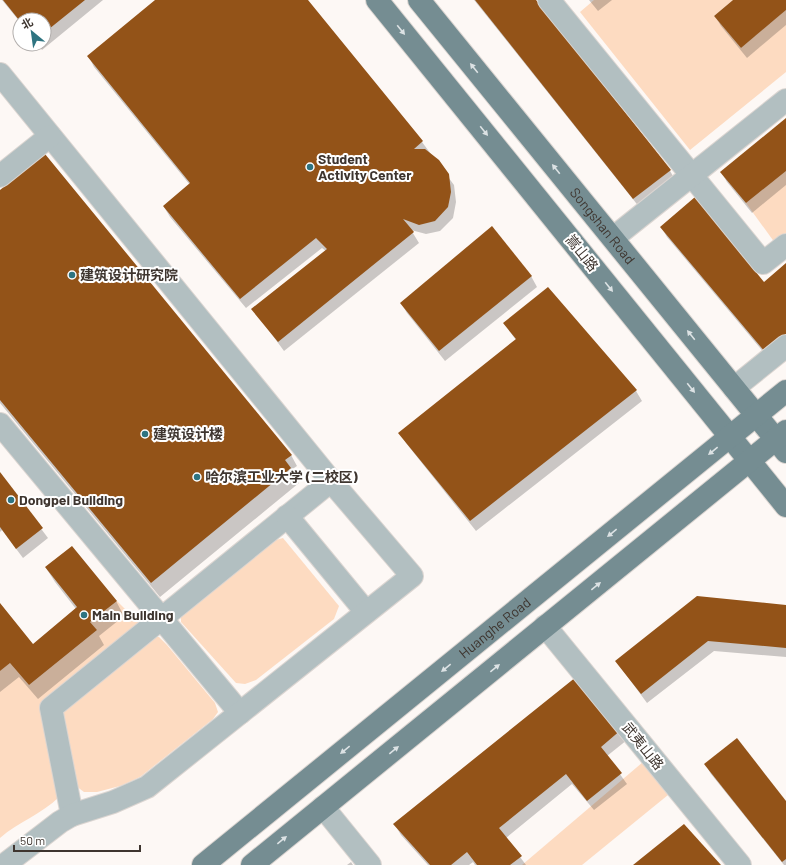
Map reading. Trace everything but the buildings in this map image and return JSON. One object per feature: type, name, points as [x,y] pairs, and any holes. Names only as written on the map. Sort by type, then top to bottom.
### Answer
[{"type":"main road","name":"嵩山路","points":[[377,0],[786,506]]},
{"type":"main road","name":"Songshan Road","points":[[419,0],[756,415],[782,441]]},
{"type":"main road","name":"Huanghe Road","points":[[202,865],[786,391]]},
{"type":"main road","points":[[252,865],[749,461],[782,441]]},
{"type":"street","points":[[549,0],[691,177],[764,263],[786,245]]},
{"type":"street","points":[[0,74],[331,481],[412,576],[148,787],[113,802],[72,815],[60,822],[27,858],[4,865]]},
{"type":"street","points":[[613,238],[786,100]]},
{"type":"street","points":[[0,176],[50,136]]},
{"type":"street","points":[[734,388],[786,346]]},
{"type":"street","points":[[0,424],[240,713]]},
{"type":"street","points":[[72,815],[51,708],[331,481]]},
{"type":"street","points":[[287,516],[366,612]]},
{"type":"street","name":"武夷山路","points":[[546,626],[740,865]]},
{"type":"street","points":[[323,807],[370,865]]},
{"type":"shaded area","points":[[594,0],[733,0],[714,16],[741,48],[786,10],[786,72],[690,150],[580,12]]},
{"type":"shaded area","points":[[786,171],[786,245],[780,250],[746,203]]},
{"type":"shaded area","points":[[283,538],[339,606],[334,619],[256,680],[245,684],[236,683],[181,622],[181,612],[272,541]]},
{"type":"shaded area","points":[[117,601],[140,624],[41,706],[59,797],[0,838],[0,671],[10,663],[29,685],[97,630],[90,622]]},
{"type":"shaded area","points":[[151,637],[159,637],[167,645],[215,703],[218,712],[213,719],[140,777],[120,786],[97,792],[84,792],[76,786],[63,713],[71,699]]},
{"type":"shaded area","points":[[643,762],[668,795],[582,865],[522,865]]},
{"type":"place","name":"Student Activity Center","points":[[310,167]]},
{"type":"place","name":"建筑设计研究院","points":[[72,275]]},
{"type":"place","name":"建筑设计楼","points":[[145,434]]},
{"type":"place","name":"哈尔滨工业大学 (二校区)","points":[[197,477]]},
{"type":"place","name":"Dongpei Building","points":[[11,500]]},
{"type":"place","name":"Main Building","points":[[84,615]]}]
